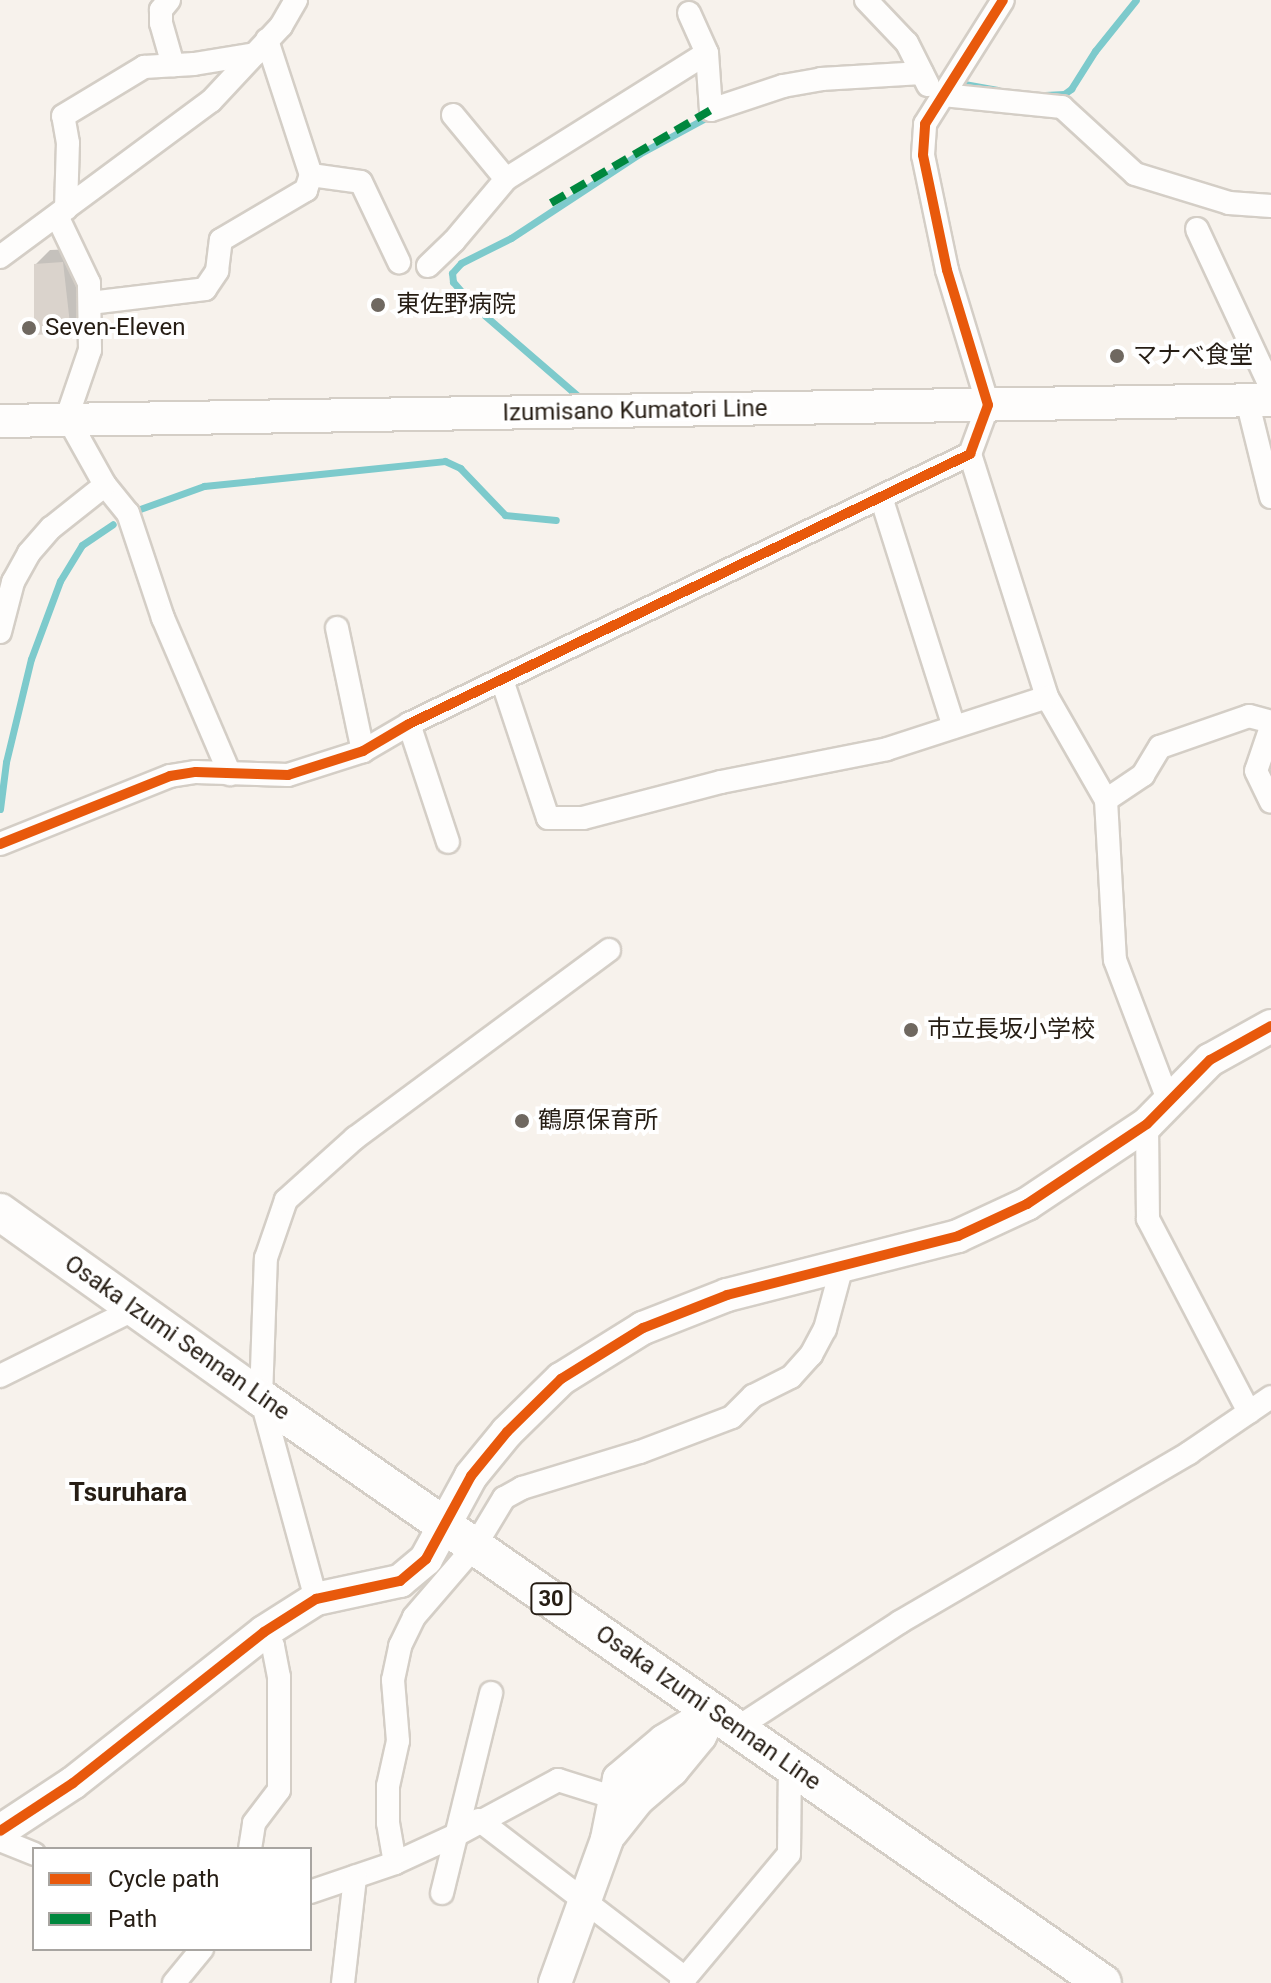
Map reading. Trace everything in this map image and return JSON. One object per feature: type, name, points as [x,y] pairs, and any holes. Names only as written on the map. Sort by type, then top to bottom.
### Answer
[{"type":"main road","name":"Osaka Izumi Sennan Line","points":[[0,1212],[261,1398],[1103,1983]]},
{"type":"street","points":[[169,0],[161,10],[161,23],[173,65]]},
{"type":"street","points":[[0,257],[211,101],[261,47],[296,0]]},
{"type":"street","points":[[866,0],[907,43],[940,100]]},
{"type":"street","points":[[1003,0],[925,124],[923,155],[947,270],[988,405],[970,454],[1047,697],[1106,800],[1115,960],[1158,1113],[1148,1219],[1249,1412]]},
{"type":"street","points":[[689,13],[707,53],[711,110],[783,86],[821,79],[922,73]]},
{"type":"street","points":[[230,774],[163,618],[128,513],[105,485],[67,417],[90,350],[90,303],[89,283],[62,212],[68,143],[63,116],[144,67],[173,65],[261,47]]},
{"type":"street","points":[[90,303],[205,289],[217,271],[221,240],[306,190],[311,175],[261,47]]},
{"type":"street","points":[[428,266],[454,241],[506,179],[707,53]]},
{"type":"street","points":[[940,100],[1062,107],[1135,174],[1229,203],[1271,206]]},
{"type":"street","points":[[453,115],[506,179]]},
{"type":"street","points":[[311,175],[361,182],[399,262]]},
{"type":"street","points":[[1197,229],[1263,396],[1271,497]]},
{"type":"street","name":"Izumisano Kumatori Line","points":[[0,421],[67,417],[988,405],[1263,396]]},
{"type":"street","points":[[0,844],[170,776],[196,772],[288,775],[363,751],[409,724],[970,454]]},
{"type":"street","points":[[0,632],[13,582],[29,553],[51,528],[105,485]]},
{"type":"street","points":[[881,497],[954,727]]},
{"type":"street","points":[[337,628],[363,751]]},
{"type":"street","points":[[502,680],[548,818],[583,818],[721,782],[887,749],[1047,697]]},
{"type":"street","points":[[1271,705],[1264,721],[1256,771],[1271,802]]},
{"type":"street","points":[[1106,800],[1143,775],[1160,747],[1264,721]]},
{"type":"street","points":[[409,724],[448,842]]},
{"type":"street","points":[[316,1599],[261,1398],[266,1258],[286,1200],[355,1138],[609,950]]},
{"type":"street","points":[[0,1831],[73,1783],[264,1632],[316,1599],[400,1581],[426,1559],[471,1476],[507,1432],[561,1379],[643,1328],[727,1295],[972,1230],[1027,1204],[1158,1113],[1210,1060],[1271,1027]]},
{"type":"street","points":[[395,1863],[388,1823],[388,1786],[398,1741],[393,1680],[400,1646],[414,1617],[475,1546],[504,1498],[522,1488],[640,1452],[732,1417],[753,1396],[791,1377],[811,1355],[825,1329],[842,1266]]},
{"type":"street","points":[[0,1376],[135,1309]]},
{"type":"street","points":[[607,1839],[638,1799],[672,1770],[700,1736],[724,1720],[900,1622],[1189,1453],[1271,1397]]},
{"type":"street","points":[[250,1847],[254,1823],[279,1790],[279,1677],[273,1646],[264,1632]]},
{"type":"street","points":[[442,1893],[491,1693]]},
{"type":"street","points":[[555,1983],[607,1839],[619,1779],[664,1741],[724,1720]]},
{"type":"street","points":[[479,1820],[584,1899],[683,1980],[789,1854],[790,1765]]},
{"type":"street","points":[[312,1891],[395,1863],[456,1835],[558,1780],[615,1798]]},
{"type":"street","points":[[0,1840],[32,1853]]},
{"type":"street","points":[[343,1983],[355,1877]]},
{"type":"street","points":[[174,1983],[200,1951]]},
{"type":"building","points":[[63,262],[71,333],[34,335],[34,264]]},
{"type":"waterway","points":[[1045,95],[1064,94],[1071,89],[1095,51],[1136,0]]},
{"type":"waterway","points":[[964,84],[997,90]]},
{"type":"waterway","points":[[579,397],[474,306],[453,282],[452,273],[461,263],[511,238],[639,154],[711,115]]},
{"type":"waterway","points":[[140,509],[204,486],[445,461],[460,468],[505,515],[556,520]]},
{"type":"waterway","points":[[0,809],[6,762],[31,659],[60,581],[82,545],[113,524]]},
{"type":"marked path","points":[[551,203],[711,110]]},
{"type":"cycle path","points":[[0,844],[170,776],[196,772],[288,775],[363,751],[409,724],[970,454],[988,405],[947,270],[923,155],[925,124],[1003,0]]},
{"type":"cycle path","points":[[0,1831],[73,1783],[264,1632],[316,1599],[400,1581],[426,1559],[471,1476],[507,1432],[561,1379],[643,1328],[727,1295],[958,1236],[1027,1204],[1147,1124],[1210,1060],[1271,1026]]},
{"type":"place","name":"東佐野病院","points":[[378,305]]},
{"type":"place","name":"Seven-Eleven","points":[[29,328]]},
{"type":"place","name":"マナベ食堂","points":[[1117,356]]},
{"type":"place","name":"市立長坂小学校","points":[[911,1030]]},
{"type":"place","name":"鶴原保育所","points":[[522,1121]]},
{"type":"district","name":"Tsuruhara","points":[[128,1493]]}]
